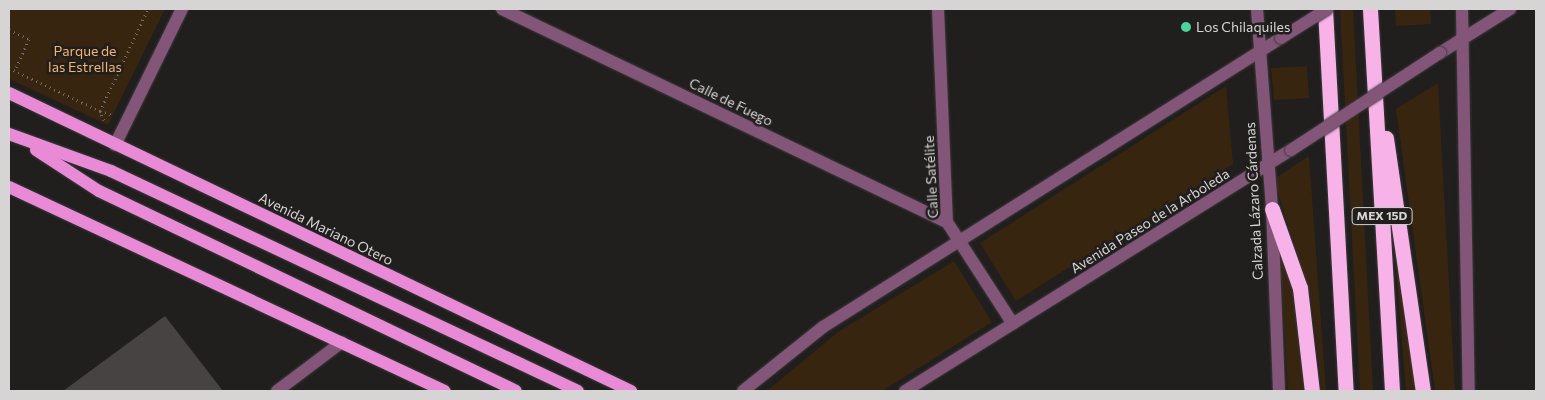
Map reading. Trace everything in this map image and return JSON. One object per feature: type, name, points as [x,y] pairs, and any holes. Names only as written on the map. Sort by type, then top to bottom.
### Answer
[{"type":"highway","name":"MEX 15D","points":[[1326,9],[1346,391]]},
{"type":"highway","name":"MEX 15D","points":[[1370,9],[1392,391]]},
{"type":"highway","points":[[1372,41],[1423,391]]},
{"type":"highway","points":[[1272,210],[1300,288],[1312,391]]},
{"type":"main road","name":"Avenida Mariano Otero","points":[[9,93],[631,391]]},
{"type":"main road","points":[[14,136],[111,171],[578,391]]},
{"type":"main road","points":[[14,136],[99,191],[516,391]]},
{"type":"main road","points":[[9,187],[445,391]]},
{"type":"street","points":[[115,145],[182,9]]},
{"type":"street","name":"Calle de Fuego","points":[[502,9],[947,222]]},
{"type":"street","name":"Calle Satélite","points":[[938,9],[947,222],[1013,324]]},
{"type":"street","name":"Calzada Lázaro Cárdenas","points":[[1257,9],[1272,210],[1279,391]]},
{"type":"street","points":[[744,391],[823,327],[1326,9]]},
{"type":"street","points":[[1462,9],[1469,391]]},
{"type":"street","name":"Avenida Paseo de la Arboleda","points":[[904,391],[1269,164],[1510,9]]},
{"type":"street","points":[[277,391],[342,342]]},
{"type":"path","points":[[9,68],[100,111],[148,9]]},
{"type":"path","points":[[9,30],[30,39],[15,71]]},
{"type":"green space","name":"Parque de las Estrellas","points":[[9,9],[165,9],[108,125],[9,79]]},
{"type":"green space","points":[[1340,9],[1353,9],[1373,391],[1360,391]]},
{"type":"green space","points":[[1395,9],[1430,9],[1431,24],[1396,26]]},
{"type":"green space","points":[[1307,66],[1309,98],[1274,100],[1271,68]]},
{"type":"green space","points":[[1438,83],[1455,391],[1435,391],[1396,109]]},
{"type":"green space","points":[[1226,86],[1233,164],[1016,301],[980,243]]},
{"type":"green space","points":[[1309,156],[1326,391],[1322,391],[1311,298],[1277,190],[1277,177]]},
{"type":"green space","points":[[1280,253],[1293,288],[1304,391],[1288,391]]},
{"type":"green space","points":[[1395,256],[1417,391],[1406,391]]},
{"type":"green space","points":[[954,261],[992,322],[882,391],[767,391],[838,332]]},
{"type":"building","points":[[165,316],[223,391],[63,391]]},
{"type":"place","name":"Los Chilaquiles","points":[[1186,27]]}]
